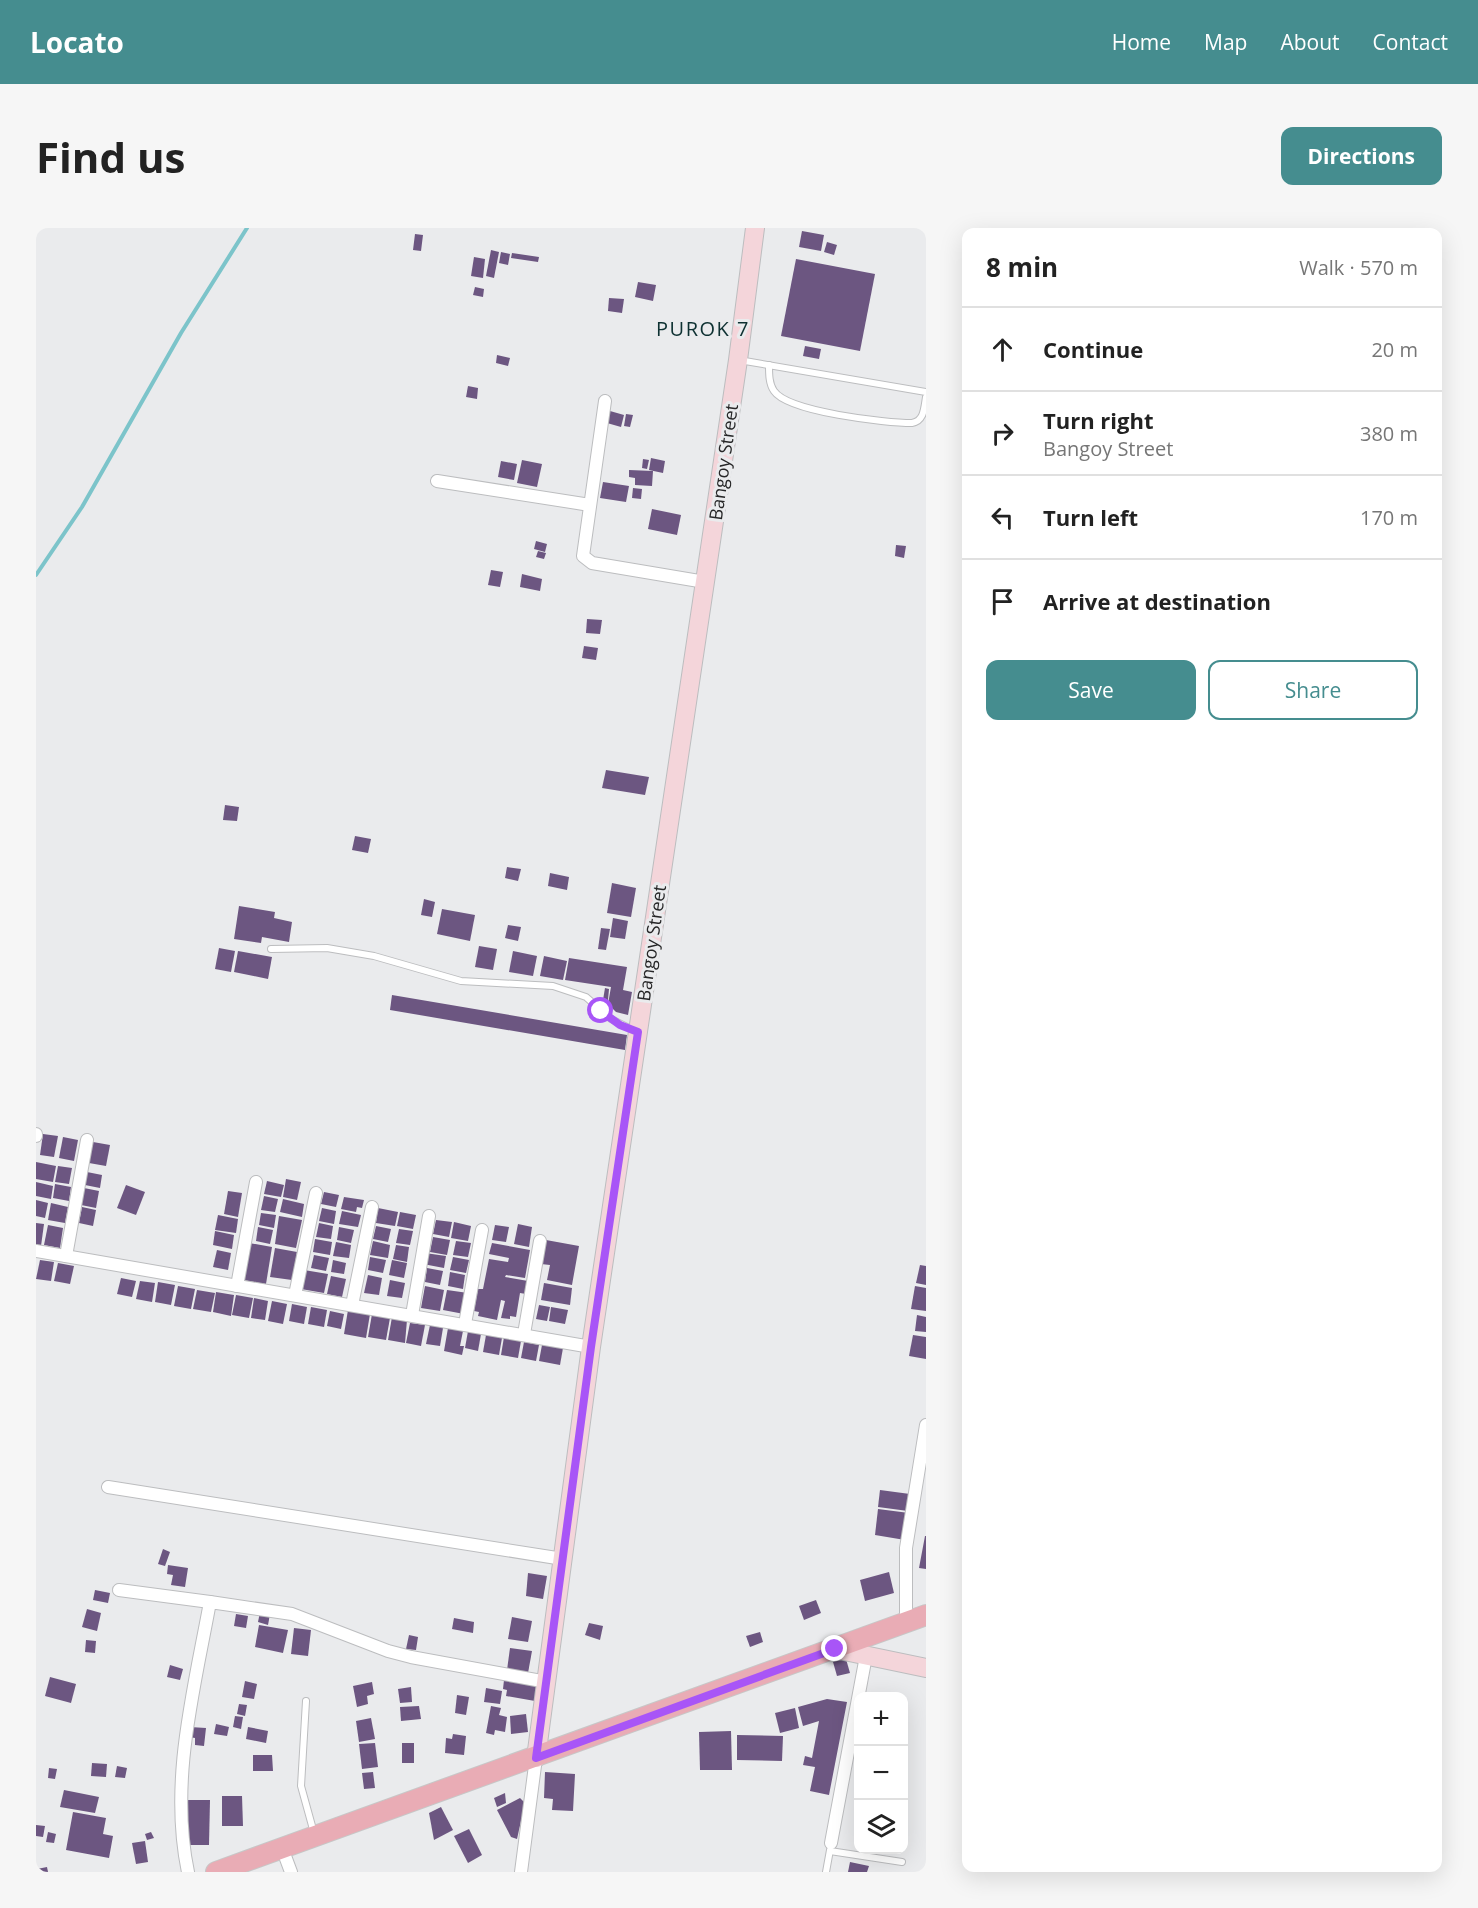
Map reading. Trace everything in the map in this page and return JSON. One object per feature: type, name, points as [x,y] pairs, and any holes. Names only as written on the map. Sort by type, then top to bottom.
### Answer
[{"type":"main road","name":"Bangoy Street","points":[[536,1758],[591,1347],[738,360],[755,228]]},
{"type":"main road","points":[[216,1872],[926,1615]]},
{"type":"main road","points":[[835,1649],[926,1668]]},
{"type":"street","points":[[605,401],[583,556],[586,561],[705,582]]},
{"type":"street","points":[[437,481],[590,505]]},
{"type":"street","points":[[66,1257],[87,1140]]},
{"type":"street","points":[[237,1286],[256,1182]]},
{"type":"street","points":[[295,1295],[316,1193]]},
{"type":"street","points":[[352,1305],[372,1207]]},
{"type":"street","points":[[412,1315],[429,1216]]},
{"type":"street","points":[[465,1324],[482,1230]]},
{"type":"street","points":[[525,1334],[540,1241]]},
{"type":"street","points":[[36,1251],[591,1347]]},
{"type":"street","points":[[906,1622],[906,1548],[926,1425]]},
{"type":"street","points":[[108,1487],[563,1559]]},
{"type":"street","points":[[119,1590],[271,1609],[292,1614],[388,1652],[547,1682]]},
{"type":"street","points":[[188,1872],[181,1836],[181,1778],[210,1602]]},
{"type":"street","points":[[831,1847],[866,1656]]},
{"type":"street","name":"Bangoy Street","points":[[521,1872],[536,1758]]},
{"type":"street","points":[[282,1848],[291,1872]]},
{"type":"lane","points":[[738,360],[926,392]]},
{"type":"lane","points":[[769,365],[770,378],[775,392],[789,403],[809,409],[912,423],[922,417],[926,397]]},
{"type":"lane","points":[[271,949],[327,948],[374,956],[461,981],[553,986],[586,997],[611,1020],[638,1032]]},
{"type":"lane","points":[[306,1701],[301,1786],[308,1818],[316,1836]]},
{"type":"lane","points":[[826,1872],[831,1847],[902,1862]]},
{"type":"building","points":[[802,231],[824,235],[821,251],[799,247]]},
{"type":"building","points":[[415,234],[423,235],[421,251],[413,250]]},
{"type":"building","points":[[827,242],[837,245],[834,255],[824,252]]},
{"type":"building","points":[[491,250],[499,252],[494,278],[486,276]]},
{"type":"building","points":[[501,252],[510,254],[508,265],[499,263]]},
{"type":"building","points":[[512,253],[539,257],[538,262],[511,258]]},
{"type":"building","points":[[474,257],[485,259],[483,278],[471,276]]},
{"type":"building","points":[[796,259],[875,274],[860,351],[781,336]]},
{"type":"building","points":[[638,282],[656,285],[653,301],[635,297]]},
{"type":"building","points":[[475,287],[484,289],[483,297],[473,295]]},
{"type":"building","points":[[609,298],[624,299],[622,313],[608,311]]},
{"type":"building","points":[[805,346],[821,349],[819,359],[803,356]]},
{"type":"building","points":[[497,355],[510,358],[508,366],[496,363]]},
{"type":"building","points":[[468,386],[478,388],[477,399],[466,397]]},
{"type":"building","points":[[610,411],[624,415],[621,427],[607,423]]},
{"type":"building","points":[[626,414],[633,415],[630,427],[624,426]]},
{"type":"building","points":[[651,458],[665,461],[663,473],[649,470]]},
{"type":"building","points":[[643,459],[649,460],[647,469],[642,468]]},
{"type":"building","points":[[522,460],[542,464],[537,487],[517,483]]},
{"type":"building","points":[[501,461],[517,464],[514,480],[498,477]]},
{"type":"building","points":[[629,470],[653,471],[652,486],[635,485],[635,478],[629,477]]},
{"type":"building","points":[[603,482],[629,486],[626,502],[600,498]]},
{"type":"building","points":[[633,488],[642,489],[641,499],[632,498]]},
{"type":"building","points":[[652,509],[681,515],[677,535],[648,529]]},
{"type":"building","points":[[536,541],[547,544],[545,552],[534,549]]},
{"type":"building","points":[[896,545],[906,546],[904,558],[895,556]]},
{"type":"building","points":[[538,551],[546,553],[544,559],[536,557]]},
{"type":"building","points":[[491,570],[503,572],[500,587],[488,585]]},
{"type":"building","points":[[522,574],[542,579],[540,591],[520,587]]},
{"type":"building","points":[[587,619],[602,620],[600,634],[586,633]]},
{"type":"building","points":[[584,646],[598,648],[596,660],[582,658]]},
{"type":"building","points":[[606,770],[649,777],[645,795],[602,788]]},
{"type":"building","points":[[225,805],[239,807],[237,821],[223,820]]},
{"type":"building","points":[[355,836],[371,839],[368,853],[352,850]]},
{"type":"building","points":[[507,867],[521,869],[518,881],[505,878]]},
{"type":"building","points":[[550,873],[569,877],[567,890],[548,886]]},
{"type":"building","points":[[612,883],[636,888],[631,917],[607,913]]},
{"type":"building","points":[[424,899],[435,902],[432,917],[421,915]]},
{"type":"building","points":[[239,906],[275,912],[274,918],[292,922],[289,942],[262,937],[261,943],[234,939]]},
{"type":"building","points":[[442,909],[475,915],[470,941],[437,934]]},
{"type":"building","points":[[613,918],[628,921],[625,939],[610,937]]},
{"type":"building","points":[[508,925],[521,927],[518,941],[505,938]]},
{"type":"building","points":[[601,928],[610,929],[606,950],[598,949]]},
{"type":"building","points":[[479,946],[497,949],[493,970],[475,967]]},
{"type":"building","points":[[219,948],[235,951],[231,972],[215,969]]},
{"type":"building","points":[[238,951],[272,957],[268,979],[234,972]]},
{"type":"building","points":[[513,951],[537,956],[533,976],[509,972]]},
{"type":"building","points":[[544,956],[567,961],[563,980],[540,976]]},
{"type":"building","points":[[569,958],[627,967],[623,990],[632,992],[628,1015],[616,1012],[608,1004],[611,987],[565,980]]},
{"type":"building","points":[[605,988],[609,989],[608,1000],[603,1000]]},
{"type":"building","points":[[392,995],[627,1035],[625,1050],[390,1010]]},
{"type":"building","points":[[43,1134],[58,1136],[54,1157],[40,1155]]},
{"type":"building","points":[[63,1137],[78,1140],[74,1161],[59,1158]]},
{"type":"building","points":[[93,1142],[110,1145],[106,1166],[89,1163]]},
{"type":"building","points":[[36,1162],[56,1166],[53,1182],[36,1179]]},
{"type":"building","points":[[58,1166],[72,1168],[69,1184],[55,1182]]},
{"type":"building","points":[[87,1172],[102,1175],[100,1188],[85,1185]]},
{"type":"building","points":[[286,1179],[301,1182],[297,1200],[283,1197]]},
{"type":"building","points":[[267,1181],[284,1185],[281,1197],[264,1194]]},
{"type":"building","points":[[36,1182],[53,1186],[51,1199],[36,1196]]},
{"type":"building","points":[[55,1184],[71,1187],[69,1201],[53,1198]]},
{"type":"building","points":[[126,1185],[145,1192],[136,1215],[117,1208]]},
{"type":"building","points":[[84,1188],[99,1191],[96,1208],[81,1205]]},
{"type":"building","points":[[228,1191],[242,1193],[238,1217],[224,1214]]},
{"type":"building","points":[[324,1192],[339,1195],[336,1207],[321,1204]]},
{"type":"building","points":[[264,1196],[278,1199],[275,1212],[261,1210]]},
{"type":"building","points":[[344,1197],[364,1200],[362,1208],[357,1207],[356,1212],[341,1209]]},
{"type":"building","points":[[283,1199],[304,1204],[302,1217],[280,1212]]},
{"type":"building","points":[[36,1200],[48,1203],[45,1218],[36,1216]]},
{"type":"building","points":[[51,1203],[68,1207],[65,1223],[48,1220]]},
{"type":"building","points":[[82,1207],[96,1210],[93,1226],[79,1223]]},
{"type":"building","points":[[322,1208],[336,1211],[334,1224],[319,1221]]},
{"type":"building","points":[[378,1208],[398,1212],[395,1226],[376,1223]]},
{"type":"building","points":[[342,1211],[361,1215],[358,1227],[339,1224]]},
{"type":"building","points":[[400,1212],[416,1215],[413,1229],[397,1226]]},
{"type":"building","points":[[261,1213],[276,1215],[274,1228],[259,1225]]},
{"type":"building","points":[[218,1215],[238,1219],[236,1233],[215,1230]]},
{"type":"building","points":[[279,1216],[302,1220],[296,1248],[275,1244]]},
{"type":"building","points":[[436,1220],[452,1222],[449,1237],[433,1234]]},
{"type":"building","points":[[454,1222],[471,1226],[468,1241],[451,1238]]},
{"type":"building","points":[[36,1223],[44,1224],[41,1246],[36,1245]]},
{"type":"building","points":[[319,1223],[333,1226],[331,1239],[316,1237]]},
{"type":"building","points":[[518,1224],[532,1227],[529,1247],[514,1244]]},
{"type":"building","points":[[48,1225],[63,1228],[60,1248],[44,1245]]},
{"type":"building","points":[[495,1225],[509,1227],[506,1242],[492,1240]]},
{"type":"building","points":[[376,1226],[391,1229],[388,1242],[373,1239]]},
{"type":"building","points":[[258,1227],[273,1230],[270,1244],[256,1241]]},
{"type":"building","points":[[339,1227],[354,1230],[351,1243],[337,1240]]},
{"type":"building","points":[[399,1229],[413,1231],[410,1245],[396,1243]]},
{"type":"building","points":[[215,1231],[234,1235],[232,1249],[213,1245]]},
{"type":"building","points":[[433,1237],[450,1240],[447,1255],[430,1252]]},
{"type":"building","points":[[315,1239],[332,1242],[330,1255],[313,1252]]},
{"type":"building","points":[[546,1240],[579,1246],[572,1285],[547,1280],[550,1265],[541,1264]]},
{"type":"building","points":[[373,1241],[390,1245],[388,1258],[370,1255]]},
{"type":"building","points":[[456,1241],[471,1243],[468,1257],[453,1255]]},
{"type":"building","points":[[336,1242],[351,1245],[349,1258],[333,1256]]},
{"type":"building","points":[[249,1243],[272,1247],[266,1284],[243,1280]]},
{"type":"building","points":[[492,1243],[530,1250],[525,1278],[506,1275],[505,1277],[528,1281],[526,1294],[520,1293],[516,1317],[510,1316],[510,1319],[501,1318],[505,1301],[501,1300],[497,1320],[478,1316],[479,1312],[474,1311],[478,1289],[483,1289],[489,1259],[508,1262],[509,1258],[489,1254]]},
{"type":"building","points":[[396,1245],[409,1247],[407,1262],[393,1259]]},
{"type":"building","points":[[275,1248],[297,1252],[292,1280],[270,1277]]},
{"type":"building","points":[[217,1250],[231,1253],[228,1270],[213,1267]]},
{"type":"building","points":[[425,1253],[446,1256],[444,1268],[423,1264]]},
{"type":"building","points":[[314,1255],[329,1258],[326,1271],[311,1268]]},
{"type":"building","points":[[370,1257],[386,1260],[383,1273],[368,1270]]},
{"type":"building","points":[[453,1257],[469,1260],[466,1273],[450,1270]]},
{"type":"building","points":[[40,1260],[54,1262],[51,1281],[36,1279]]},
{"type":"building","points":[[333,1260],[346,1263],[344,1274],[331,1272]]},
{"type":"building","points":[[392,1260],[407,1263],[404,1278],[389,1275]]},
{"type":"building","points":[[58,1263],[74,1266],[70,1284],[54,1281]]},
{"type":"building","points":[[920,1265],[926,1266],[926,1285],[916,1283]]},
{"type":"building","points":[[427,1268],[443,1271],[440,1285],[425,1282]]},
{"type":"building","points":[[304,1270],[328,1274],[324,1293],[301,1289]]},
{"type":"building","points":[[450,1272],[465,1275],[463,1289],[448,1286]]},
{"type":"building","points":[[368,1275],[382,1278],[379,1295],[364,1293]]},
{"type":"building","points":[[331,1276],[346,1279],[342,1297],[327,1294]]},
{"type":"building","points":[[121,1278],[136,1281],[132,1297],[117,1294]]},
{"type":"building","points":[[390,1280],[405,1283],[402,1298],[387,1296]]},
{"type":"building","points":[[140,1281],[155,1283],[152,1302],[136,1299]]},
{"type":"building","points":[[158,1282],[175,1285],[171,1305],[155,1302]]},
{"type":"building","points":[[544,1283],[572,1288],[570,1305],[541,1300]]},
{"type":"building","points":[[178,1286],[195,1289],[191,1309],[174,1306]]},
{"type":"building","points":[[425,1286],[444,1290],[440,1311],[421,1308]]},
{"type":"building","points":[[915,1286],[926,1288],[926,1311],[911,1309]]},
{"type":"building","points":[[197,1290],[215,1293],[211,1312],[193,1309]]},
{"type":"building","points":[[447,1290],[468,1293],[464,1314],[443,1310]]},
{"type":"building","points":[[216,1292],[234,1295],[231,1316],[213,1312]]},
{"type":"building","points":[[236,1295],[253,1298],[249,1318],[232,1315]]},
{"type":"building","points":[[254,1298],[268,1301],[265,1320],[251,1318]]},
{"type":"building","points":[[272,1301],[287,1304],[283,1324],[268,1321]]},
{"type":"building","points":[[292,1304],[307,1307],[304,1324],[289,1321]]},
{"type":"building","points":[[539,1305],[550,1307],[547,1321],[536,1319]]},
{"type":"building","points":[[311,1307],[327,1310],[324,1327],[308,1324]]},
{"type":"building","points":[[551,1307],[568,1310],[565,1324],[549,1321]]},
{"type":"building","points":[[348,1310],[370,1314],[366,1338],[344,1334]]},
{"type":"building","points":[[330,1311],[344,1314],[341,1329],[327,1326]]},
{"type":"building","points":[[372,1314],[390,1318],[386,1340],[368,1337]]},
{"type":"building","points":[[917,1315],[926,1317],[926,1332],[915,1331]]},
{"type":"building","points":[[392,1317],[407,1320],[405,1343],[388,1340]]},
{"type":"building","points":[[410,1323],[425,1325],[421,1346],[406,1343]]},
{"type":"building","points":[[430,1325],[443,1328],[440,1346],[426,1344]]},
{"type":"building","points":[[448,1328],[463,1331],[460,1346],[464,1346],[462,1355],[444,1351]]},
{"type":"building","points":[[468,1331],[481,1334],[478,1351],[465,1348]]},
{"type":"building","points":[[486,1335],[502,1338],[499,1355],[483,1352]]},
{"type":"building","points":[[913,1335],[926,1337],[926,1359],[909,1356]]},
{"type":"building","points":[[504,1337],[521,1341],[518,1358],[501,1355]]},
{"type":"building","points":[[524,1342],[539,1345],[536,1361],[521,1358]]},
{"type":"building","points":[[542,1345],[563,1348],[560,1365],[539,1361]]},
{"type":"building","points":[[880,1490],[910,1494],[908,1511],[878,1507]]},
{"type":"building","points":[[878,1509],[909,1513],[905,1540],[875,1535]]},
{"type":"building","points":[[926,1536],[926,1569],[919,1568]]},
{"type":"building","points":[[163,1549],[170,1552],[165,1566],[158,1564]]},
{"type":"building","points":[[168,1565],[188,1568],[185,1587],[171,1585],[173,1575],[167,1574]]},
{"type":"building","points":[[889,1572],[894,1593],[865,1601],[860,1580]]},
{"type":"building","points":[[528,1573],[547,1576],[543,1599],[526,1596]]},
{"type":"building","points":[[95,1590],[110,1593],[108,1603],[93,1600]]},
{"type":"building","points":[[816,1600],[821,1613],[804,1620],[799,1606]]},
{"type":"building","points":[[87,1609],[101,1613],[97,1631],[82,1627]]},
{"type":"building","points":[[260,1612],[270,1614],[268,1625],[258,1622]]},
{"type":"building","points":[[236,1614],[248,1616],[246,1628],[234,1626]]},
{"type":"building","points":[[512,1617],[532,1621],[528,1642],[508,1639]]},
{"type":"building","points":[[454,1618],[474,1622],[473,1633],[452,1629]]},
{"type":"building","points":[[589,1623],[603,1626],[600,1640],[585,1635]]},
{"type":"building","points":[[259,1625],[288,1630],[283,1653],[255,1647]]},
{"type":"building","points":[[294,1628],[311,1630],[308,1656],[291,1654]]},
{"type":"building","points":[[760,1632],[763,1642],[750,1647],[746,1636]]},
{"type":"building","points":[[409,1635],[418,1637],[416,1650],[406,1649]]},
{"type":"building","points":[[86,1640],[96,1641],[95,1653],[85,1652]]},
{"type":"building","points":[[510,1648],[532,1651],[528,1673],[507,1670]]},
{"type":"building","points":[[846,1659],[850,1673],[837,1676],[833,1662]]},
{"type":"building","points":[[170,1665],[183,1669],[180,1680],[167,1677]]},
{"type":"building","points":[[50,1677],[76,1684],[71,1703],[45,1696]]},
{"type":"building","points":[[504,1680],[538,1685],[535,1701],[506,1696],[507,1690],[503,1689]]},
{"type":"building","points":[[245,1681],[257,1684],[254,1699],[242,1697]]},
{"type":"building","points":[[372,1682],[374,1694],[367,1696],[368,1704],[357,1707],[353,1686]]},
{"type":"building","points":[[411,1687],[412,1702],[400,1703],[398,1689]]},
{"type":"building","points":[[486,1688],[502,1691],[500,1704],[484,1702]]},
{"type":"building","points":[[457,1695],[469,1697],[466,1715],[455,1713]]},
{"type":"building","points":[[827,1699],[847,1702],[829,1795],[810,1791],[815,1767],[803,1765],[805,1756],[812,1758],[819,1721],[803,1726],[798,1707]]},
{"type":"building","points":[[239,1704],[247,1705],[245,1716],[237,1714]]},
{"type":"building","points":[[419,1706],[421,1719],[401,1721],[400,1707]]},
{"type":"building","points":[[491,1706],[501,1708],[499,1715],[507,1717],[505,1732],[495,1730],[494,1735],[486,1733]]},
{"type":"building","points":[[795,1708],[799,1728],[780,1733],[775,1713]]},
{"type":"building","points":[[526,1714],[528,1732],[511,1734],[510,1716]]},
{"type":"building","points":[[235,1716],[243,1717],[241,1729],[233,1727]]},
{"type":"building","points":[[371,1718],[375,1739],[359,1742],[356,1721]]},
{"type":"building","points":[[216,1724],[229,1727],[227,1736],[214,1734]]},
{"type":"building","points":[[190,1727],[206,1728],[204,1746],[195,1745],[195,1738],[189,1737]]},
{"type":"building","points":[[248,1727],[268,1731],[266,1743],[246,1739]]},
{"type":"building","points":[[731,1731],[732,1770],[700,1770],[699,1732]]},
{"type":"building","points":[[453,1734],[466,1736],[464,1755],[445,1753],[446,1738],[452,1739]]},
{"type":"building","points":[[737,1735],[783,1736],[782,1761],[737,1760]]},
{"type":"building","points":[[375,1743],[378,1767],[362,1769],[359,1744]]},
{"type":"building","points":[[402,1743],[414,1743],[414,1763],[402,1763]]},
{"type":"building","points":[[253,1755],[272,1755],[273,1771],[253,1771]]},
{"type":"building","points":[[92,1763],[107,1764],[106,1777],[91,1776]]},
{"type":"building","points":[[117,1766],[127,1768],[125,1778],[115,1777]]},
{"type":"building","points":[[49,1768],[57,1769],[55,1779],[48,1778]]},
{"type":"building","points":[[373,1772],[375,1788],[364,1789],[362,1773]]},
{"type":"building","points":[[545,1772],[575,1774],[573,1811],[552,1810],[553,1799],[544,1798]]},
{"type":"building","points":[[64,1790],[99,1797],[95,1813],[60,1807]]},
{"type":"building","points":[[505,1793],[506,1803],[497,1807],[494,1798]]},
{"type":"building","points":[[222,1796],[242,1796],[243,1826],[222,1826]]},
{"type":"building","points":[[520,1798],[525,1803],[517,1839],[511,1837],[497,1810]]},
{"type":"building","points":[[185,1800],[210,1800],[209,1845],[184,1845]]},
{"type":"building","points":[[441,1807],[453,1830],[434,1840],[429,1813]]},
{"type":"building","points":[[73,1812],[106,1818],[103,1834],[113,1836],[109,1858],[66,1850]]},
{"type":"building","points":[[36,1825],[45,1826],[43,1837],[36,1836]]},
{"type":"building","points":[[469,1829],[482,1855],[468,1863],[454,1836]]},
{"type":"building","points":[[48,1832],[56,1834],[54,1843],[46,1842]]},
{"type":"building","points":[[151,1832],[154,1838],[147,1840],[145,1834]]},
{"type":"building","points":[[145,1841],[148,1862],[136,1864],[132,1843]]},
{"type":"building","points":[[850,1862],[869,1866],[867,1872],[848,1872]]},
{"type":"building","points":[[47,1867],[48,1872],[38,1872],[37,1869]]},
{"type":"waterway","points":[[36,575],[82,507],[181,333],[247,228]]},
{"type":"district","name":"PUROK 7","points":[[703,328]]},
{"type":"route","points":[[601,1011],[611,1020],[638,1032],[591,1347],[536,1758],[835,1649]]}]
